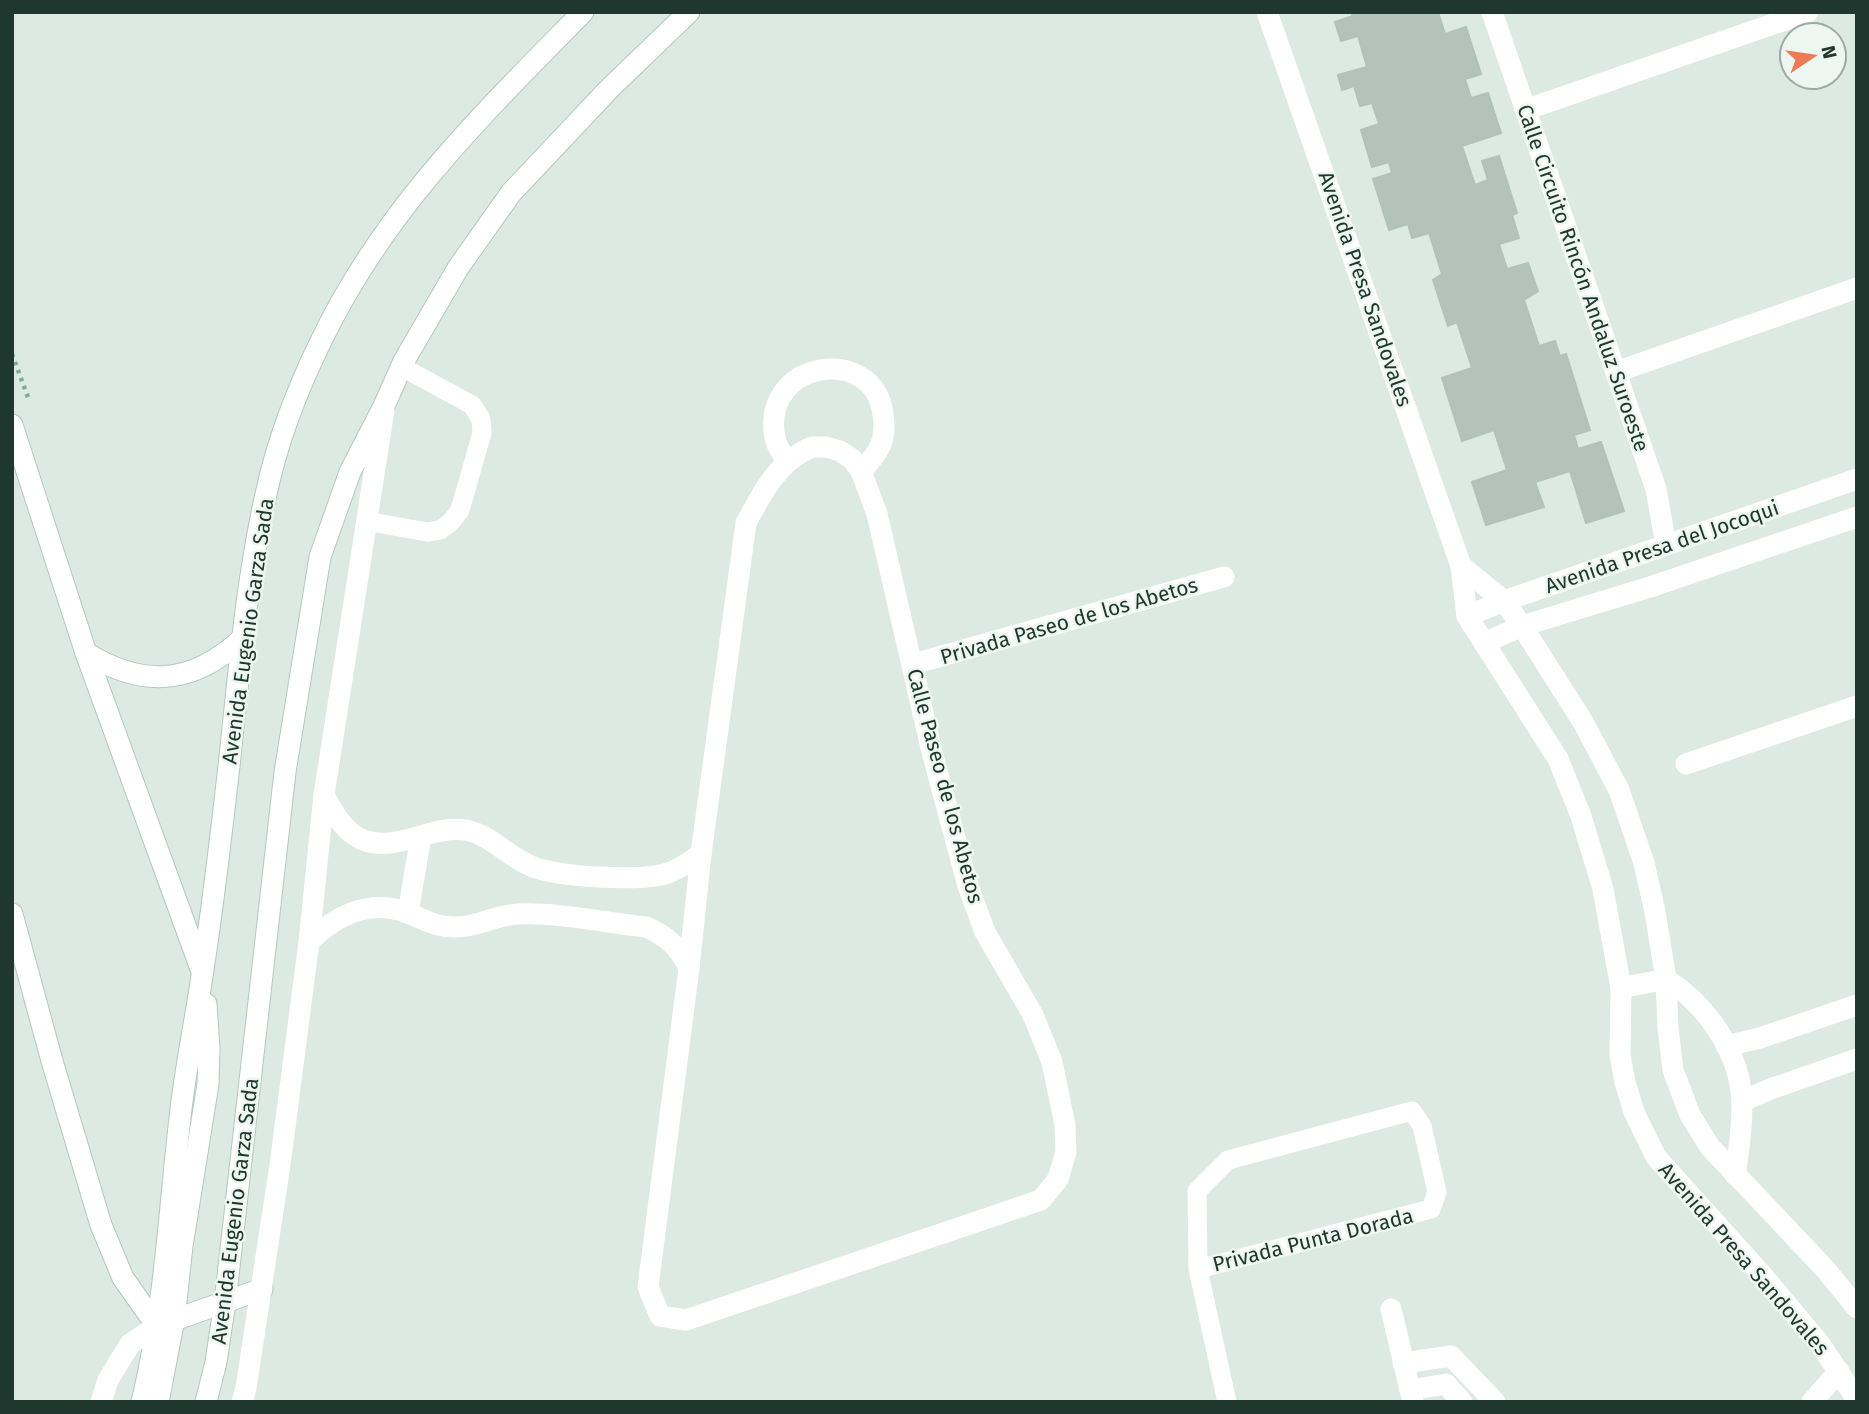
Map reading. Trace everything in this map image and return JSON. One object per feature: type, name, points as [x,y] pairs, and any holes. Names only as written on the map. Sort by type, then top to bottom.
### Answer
[{"type":"street","name":"Avenida Eugenio Garza Sada","points":[[142,1402],[165,1322],[164,1282],[180,1114],[203,973],[242,639],[267,488],[278,450],[300,387],[341,304],[382,236],[421,183],[463,134],[583,12]]},
{"type":"street","name":"Avenida Eugenio Garza Sada","points":[[206,1402],[216,1362],[225,1302],[285,772],[320,557],[350,472],[402,367],[458,268],[511,193],[609,89],[689,12]]},
{"type":"street","name":"Avenida Presa Sandovales","points":[[1267,12],[1461,566],[1467,616],[1558,759],[1581,816],[1603,889],[1621,988],[1620,1055],[1634,1112],[1656,1157],[1764,1277],[1819,1344],[1857,1400]]},
{"type":"street","name":"Calle Circuito Rincón Andaluz Suroeste","points":[[1492,12],[1656,489],[1666,545]]},
{"type":"street","points":[[1525,110],[1808,12]]},
{"type":"street","points":[[1616,372],[1857,288]]},
{"type":"street","points":[[787,462],[775,440],[773,416],[782,393],[800,376],[824,368],[836,369],[848,371],[869,384],[882,405],[885,429],[878,453],[861,471]]},
{"type":"street","name":"Avenida Eugenio Garza Sada","points":[[242,1402],[262,1289],[309,942],[324,795],[384,406]]},
{"type":"street","name":"Avenida Eugenio Garza Sada","points":[[12,425],[18,458],[203,973]]},
{"type":"street","name":"Calle Paseo de los Abetos","points":[[811,447],[826,447],[841,451],[852,459],[861,471],[877,514],[932,752],[968,886],[985,932],[1033,1015],[1052,1062],[1065,1125],[1066,1152],[1058,1179],[1041,1200],[686,1320],[660,1316],[648,1287],[701,854],[746,523],[765,488],[787,462],[811,447]]},
{"type":"street","name":"Avenida Presa del Jocoqui","points":[[1467,616],[1857,479]]},
{"type":"street","name":"Avenida Presa del Jocoqui","points":[[1484,643],[1522,626],[1650,587],[1857,517]]},
{"type":"street","points":[[1461,566],[1504,601],[1522,626],[1583,722],[1619,790],[1644,863],[1655,912],[1674,1070],[1690,1115],[1710,1147],[1826,1270],[1857,1308]]},
{"type":"street","name":"Privada Paseo de los Abetos","points":[[913,664],[1224,578]]},
{"type":"street","points":[[86,653],[125,673],[161,677],[179,675],[205,666],[242,639]]},
{"type":"street","points":[[1686,764],[1857,705]]},
{"type":"street","points":[[324,795],[338,821],[348,832],[361,839],[384,845],[445,830],[468,830],[494,842],[513,857],[547,872],[638,878],[668,873],[701,854]]},
{"type":"street","points":[[408,913],[421,836]]},
{"type":"street","points":[[309,942],[327,925],[352,912],[377,907],[389,907],[430,923],[453,927],[473,926],[514,914],[528,914],[646,927],[672,941],[689,968]]},
{"type":"street","points":[[12,914],[101,1225],[123,1278],[165,1322],[158,1402]]},
{"type":"street","points":[[1621,988],[1665,979],[1687,992],[1702,1007],[1727,1046],[1742,1101],[1735,1175]]},
{"type":"street","points":[[1727,1046],[1760,1038],[1857,1005]]},
{"type":"street","points":[[1742,1101],[1857,1059]]},
{"type":"street","points":[[100,1402],[108,1380],[130,1344],[165,1322],[262,1289]]},
{"type":"street","points":[[1391,1309],[1411,1396],[1446,1384],[1462,1402]]},
{"type":"street","points":[[1403,1363],[1451,1356],[1495,1402]]},
{"type":"street","points":[[1812,1402],[1839,1371]]},
{"type":"lane","points":[[366,521],[427,531],[440,530],[451,522],[460,510],[482,433],[481,419],[472,405],[402,367]]},
{"type":"lane","name":"Privada Punta Dorada","points":[[1198,1269],[1431,1209],[1437,1192],[1422,1126],[1412,1111],[1228,1160],[1197,1191],[1198,1269],[1227,1402]]},
{"type":"building","points":[[1351,12],[1438,12],[1445,34],[1466,27],[1481,74],[1465,79],[1471,98],[1488,93],[1501,133],[1462,146],[1475,185],[1488,180],[1482,161],[1499,156],[1517,213],[1512,215],[1519,238],[1499,244],[1507,269],[1528,263],[1538,291],[1524,300],[1539,346],[1555,341],[1560,356],[1566,354],[1590,430],[1574,435],[1578,449],[1601,442],[1624,511],[1586,523],[1570,471],[1535,482],[1544,507],[1486,525],[1472,482],[1507,470],[1494,430],[1462,441],[1442,378],[1472,368],[1457,322],[1448,326],[1433,280],[1442,274],[1429,233],[1412,238],[1408,224],[1389,230],[1373,179],[1392,173],[1389,162],[1372,167],[1361,130],[1379,124],[1372,103],[1360,106],[1354,86],[1342,90],[1338,75],[1367,67],[1358,36],[1341,41],[1335,22],[1353,16]]}]
